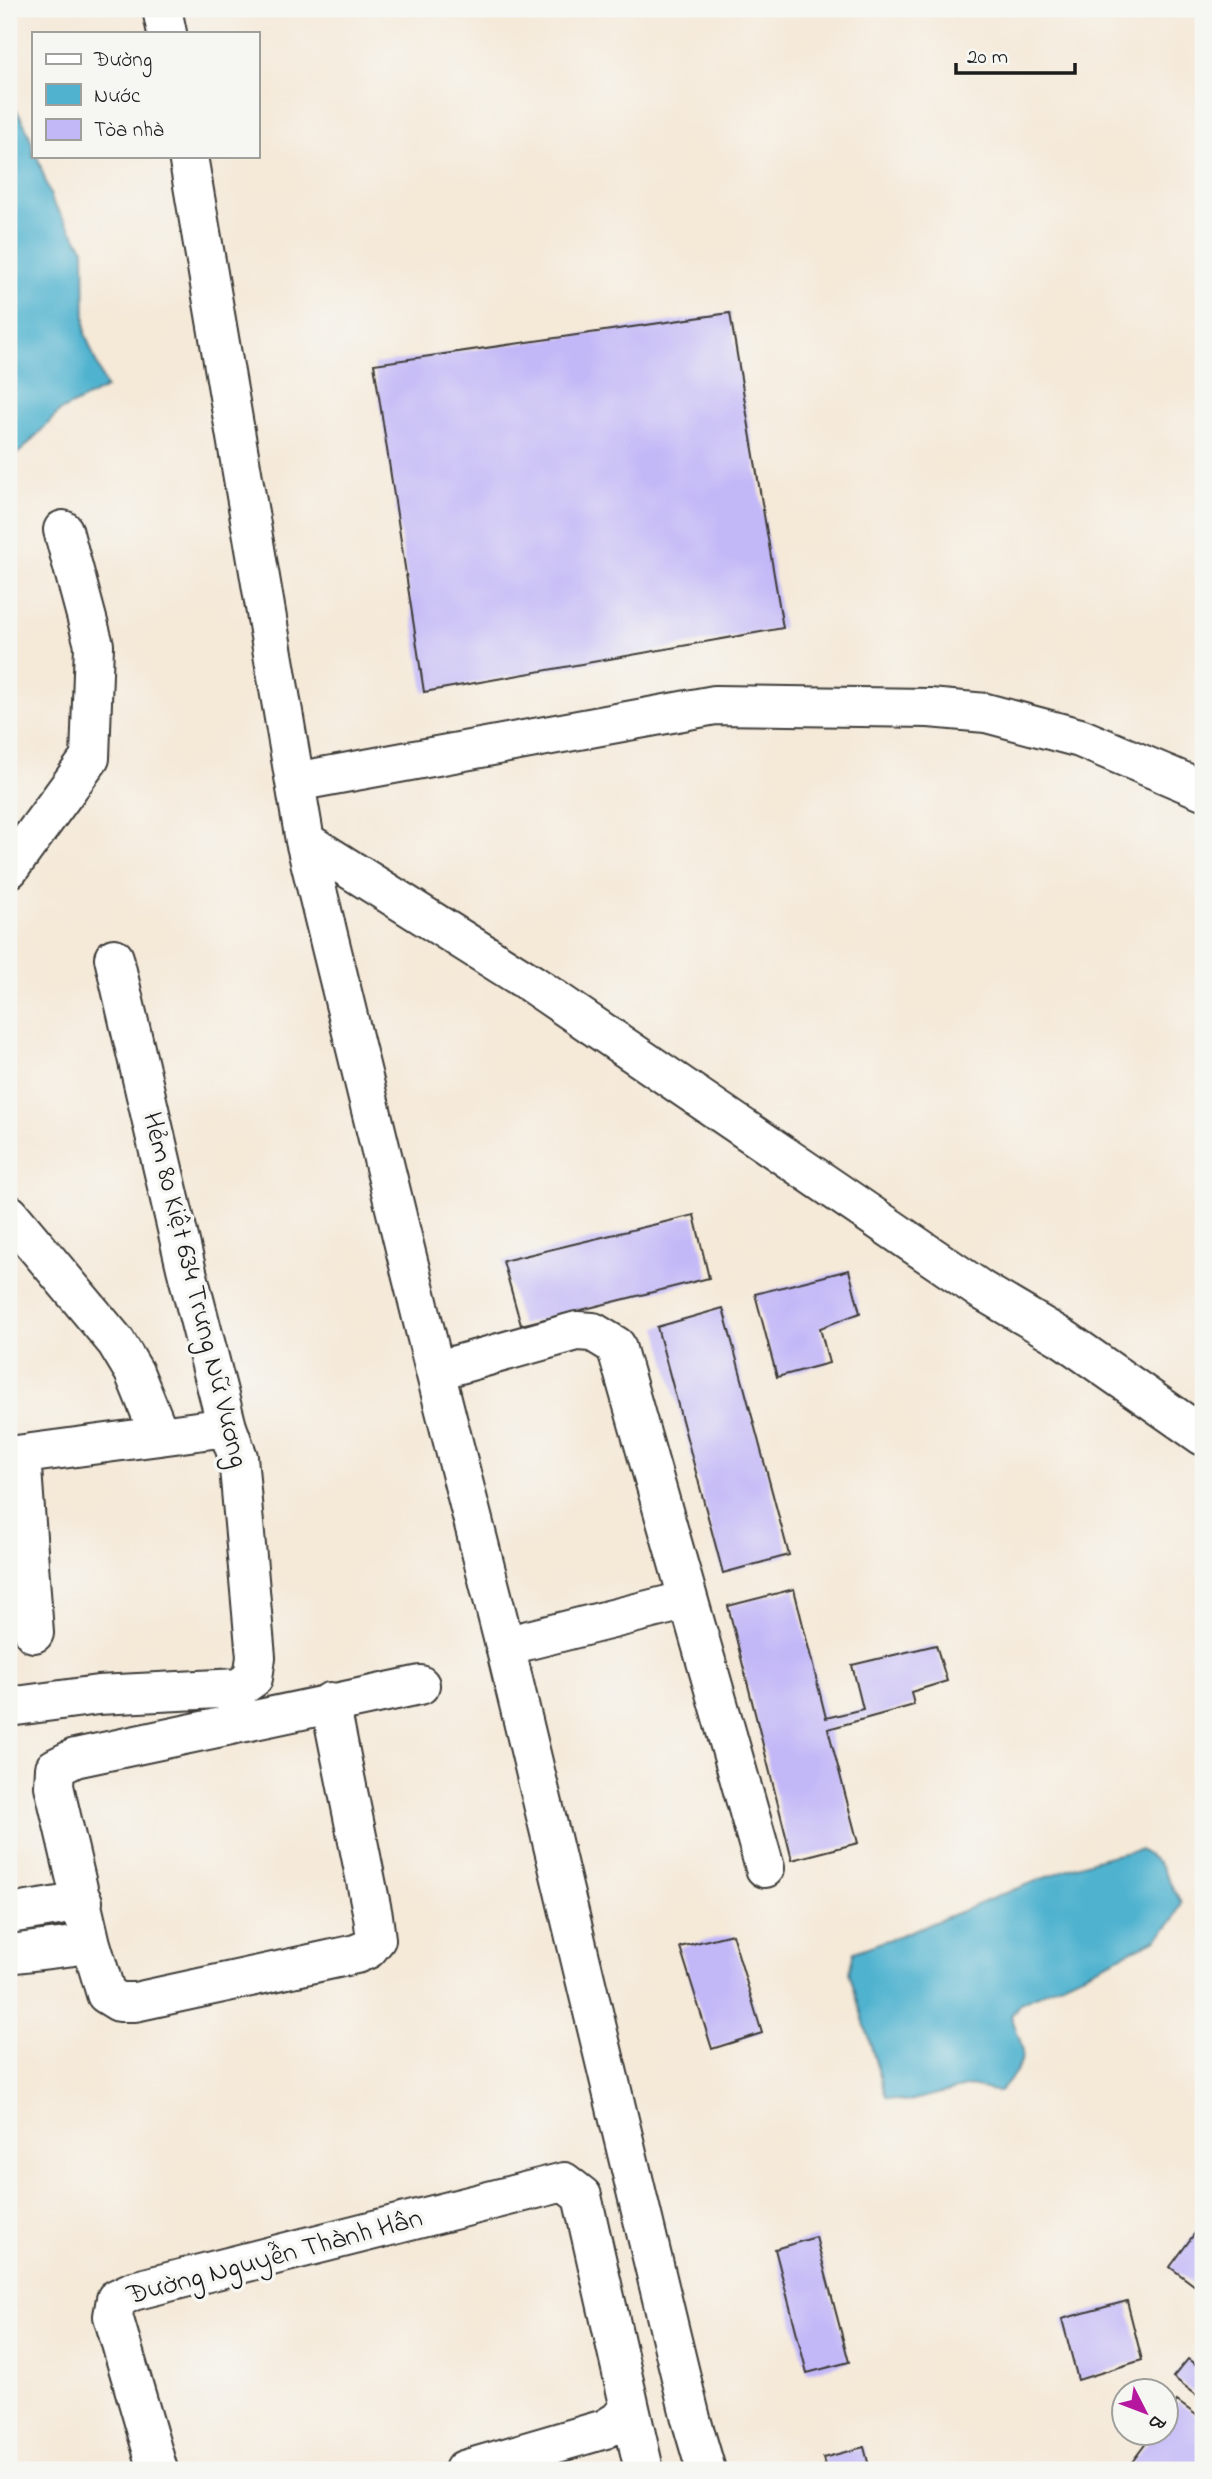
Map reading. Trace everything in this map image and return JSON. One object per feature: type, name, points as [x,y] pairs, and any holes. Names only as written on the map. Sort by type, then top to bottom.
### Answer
[{"type":"street","points":[[162,9],[167,32]]},
{"type":"street","points":[[188,158],[305,841],[505,1646],[687,2405],[706,2470]]},
{"type":"street","points":[[9,869],[90,758],[94,645],[63,530]]},
{"type":"street","points":[[295,782],[715,705],[929,708],[986,713],[1080,737],[1203,790]]},
{"type":"street","points":[[305,841],[532,984],[981,1290],[1064,1339],[1203,1436]]},
{"type":"street","name":"Hẻm 80 Kiệt 634 Trưng Nữ Vương","points":[[9,1707],[99,1695],[239,1688],[253,1678],[256,1657],[238,1457],[227,1427],[186,1268],[114,958]]},
{"type":"street","points":[[9,1213],[116,1342],[134,1371],[160,1436]]},
{"type":"street","points":[[435,1371],[577,1331],[593,1332],[617,1346],[765,1868]]},
{"type":"street","points":[[34,1633],[15,1455],[227,1427]]},
{"type":"street","points":[[505,1646],[688,1600]]},
{"type":"street","points":[[330,1702],[376,1939],[368,1949],[356,1954],[135,2002],[119,2001],[106,1994],[91,1944],[54,1786],[55,1768],[75,1758],[330,1702],[420,1685]]},
{"type":"street","points":[[9,1914],[83,1902]]},
{"type":"street","points":[[9,1954],[91,1944]]},
{"type":"street","name":"Đường Nguyễn Thành Hân","points":[[158,2470],[113,2316],[116,2299],[133,2291],[564,2182],[582,2196],[629,2408]]},
{"type":"street","points":[[464,2470],[605,2429],[618,2421],[629,2408]]},
{"type":"street","points":[[629,2408],[644,2470]]},
{"type":"water","points":[[9,98],[28,133],[32,158],[38,158],[53,203],[84,249],[85,333],[106,388],[60,411],[22,450],[9,459]]},
{"type":"water","points":[[1140,1850],[1158,1862],[1181,1902],[1174,1920],[1157,1939],[1020,2003],[1011,2016],[1020,2040],[1022,2057],[1015,2072],[999,2092],[970,2086],[905,2102],[886,2097],[849,1972],[854,1952],[1067,1869]]},
{"type":"building","points":[[730,313],[783,628],[424,692],[374,364]]},
{"type":"building","points":[[694,1215],[709,1278],[521,1325],[503,1261]]},
{"type":"building","points":[[849,1270],[860,1313],[820,1328],[829,1363],[777,1377],[755,1294]]},
{"type":"building","points":[[723,1308],[789,1555],[723,1573],[657,1327]]},
{"type":"building","points":[[794,1589],[826,1718],[863,1709],[852,1665],[936,1645],[947,1681],[911,1692],[914,1705],[828,1729],[858,1843],[792,1860],[728,1606]]},
{"type":"building","points":[[732,1934],[762,2033],[712,2049],[680,1947]]},
{"type":"building","points":[[1203,2222],[1203,2292],[1170,2267]]},
{"type":"building","points":[[816,2237],[849,2362],[807,2373],[775,2249]]},
{"type":"building","points":[[1127,2301],[1142,2360],[1078,2380],[1062,2319]]},
{"type":"building","points":[[1188,2359],[1203,2370],[1203,2400],[1180,2382],[1180,2378],[1173,2377]]},
{"type":"building","points":[[1180,2403],[1203,2420],[1203,2470],[1126,2470],[1142,2448],[1180,2448]]},
{"type":"building","points":[[864,2447],[870,2470],[826,2470],[823,2458]]}]
